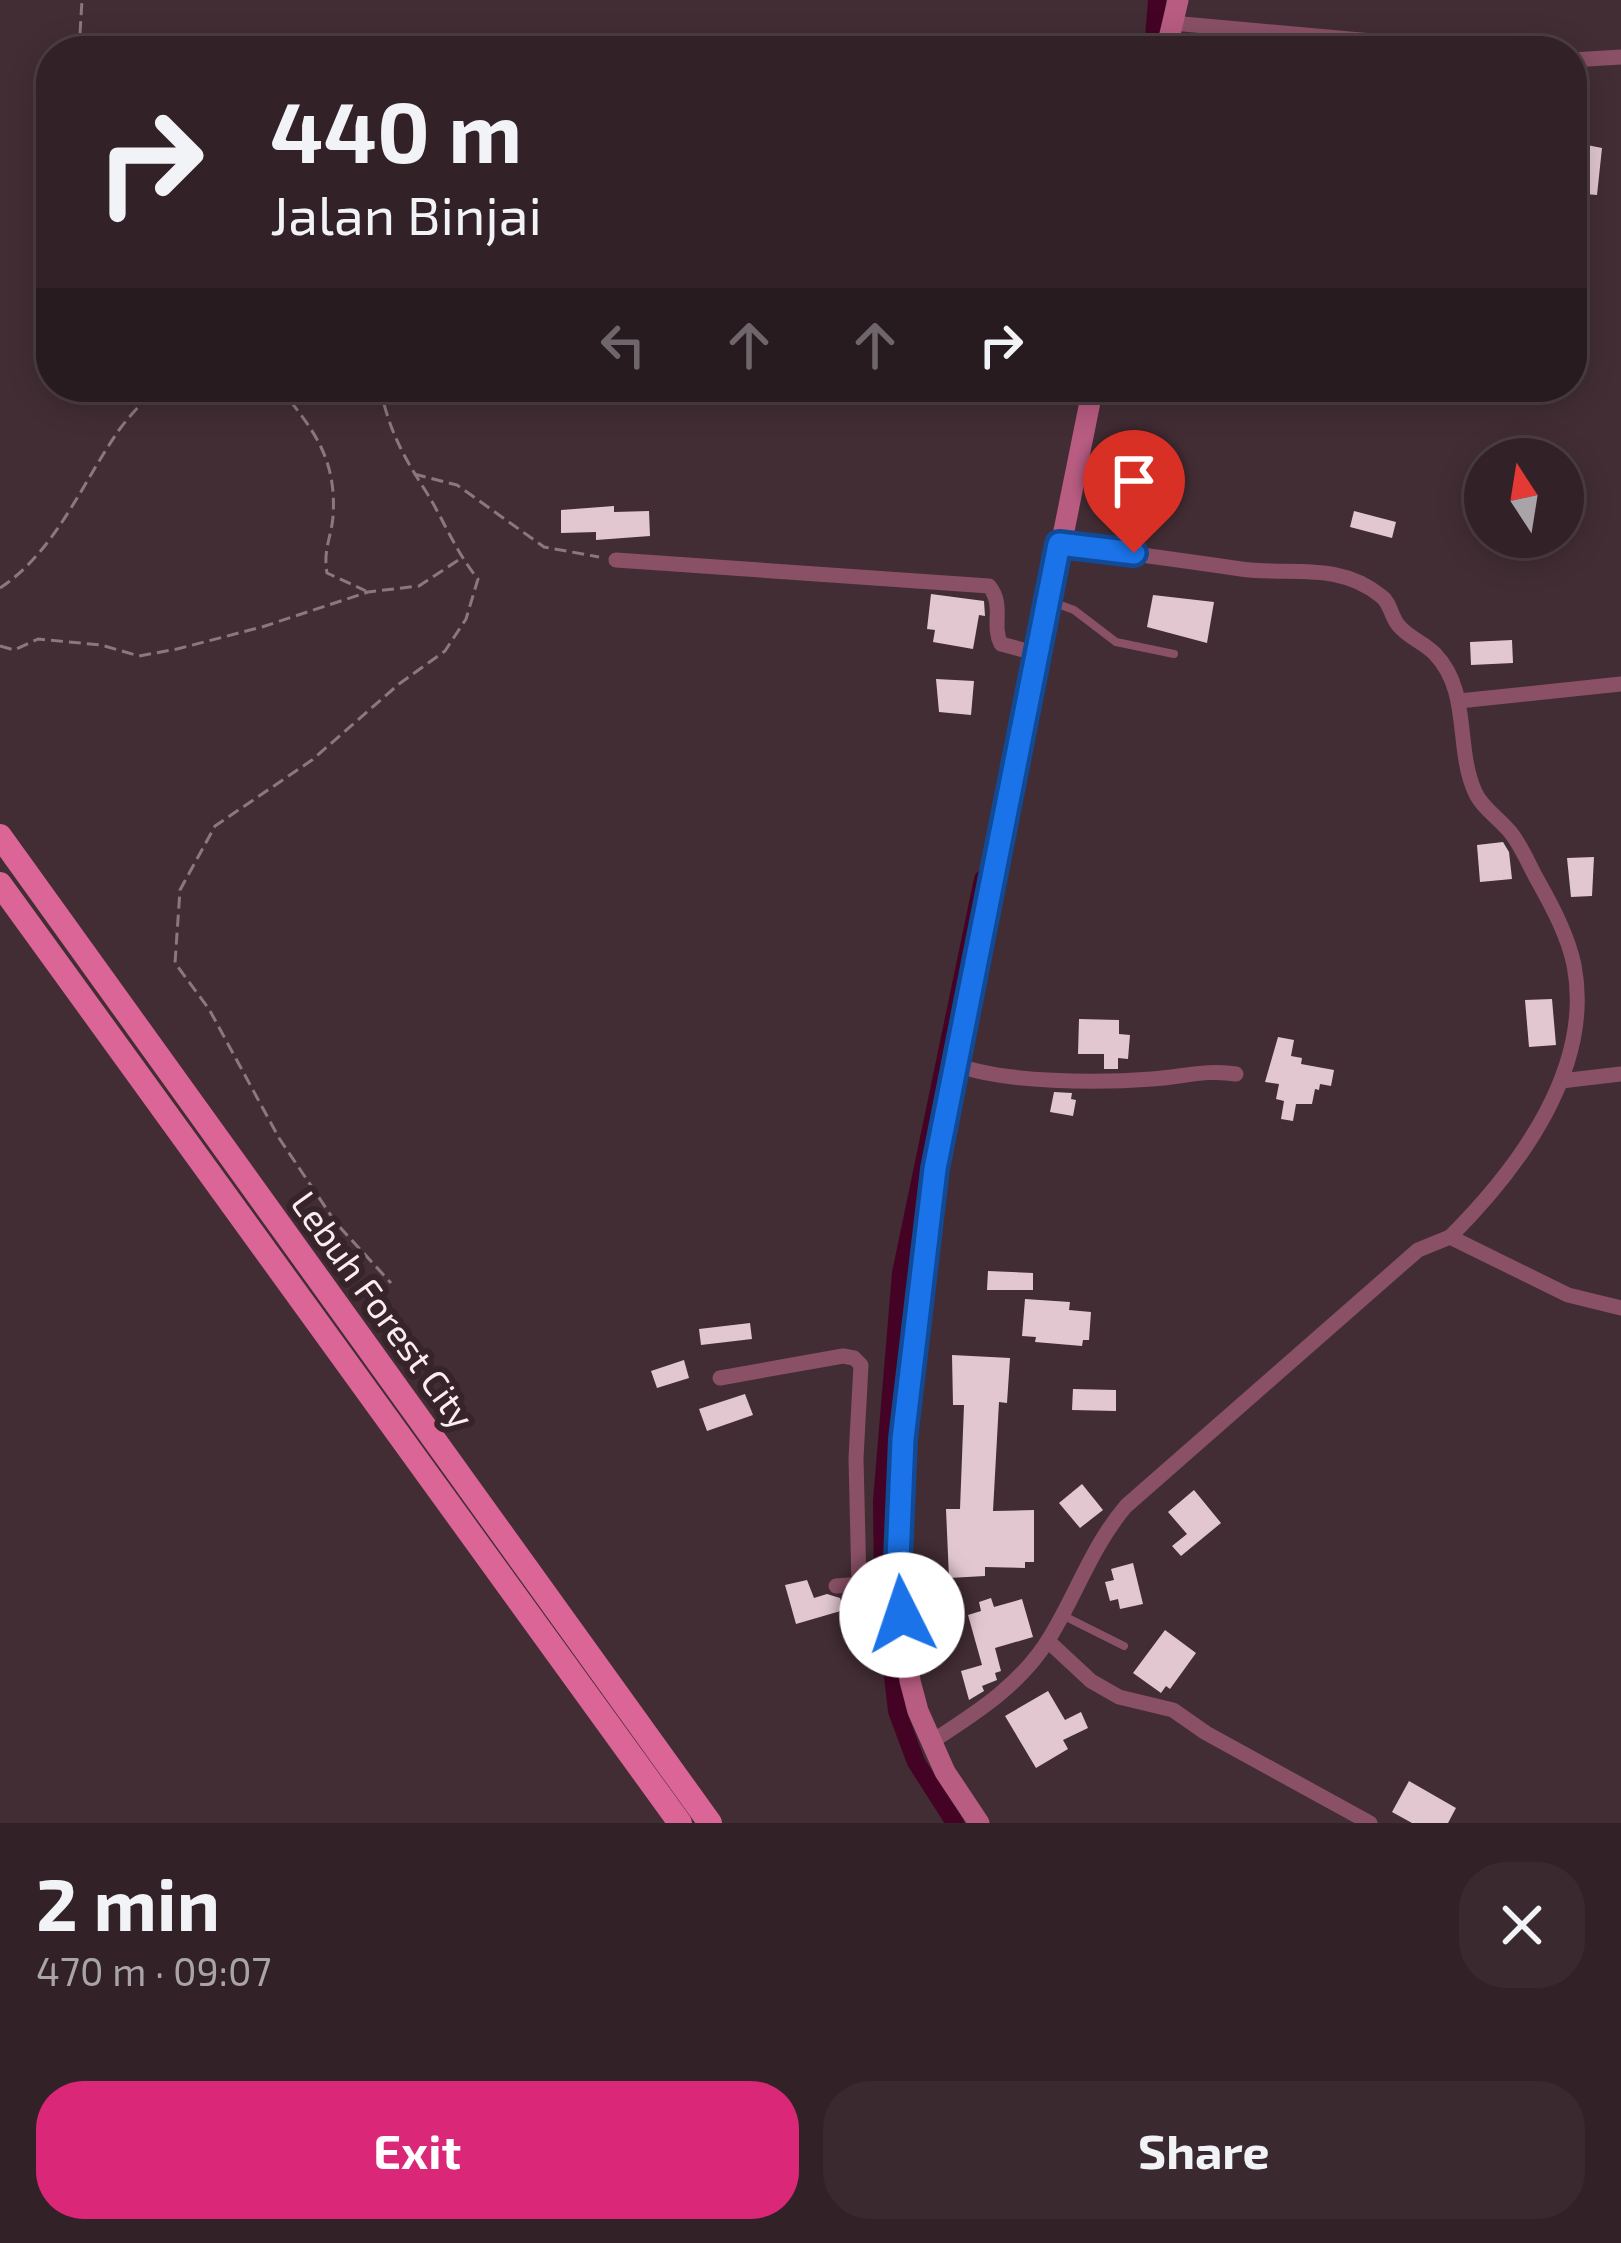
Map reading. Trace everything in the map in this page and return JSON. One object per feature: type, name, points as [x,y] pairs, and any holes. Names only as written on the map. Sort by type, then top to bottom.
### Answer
[{"type":"main road","name":"Lebuh Forest City","points":[[0,836],[710,1823]]},
{"type":"main road","name":"Lebuh Forest City","points":[[0,884],[680,1823]]},
{"type":"street","points":[[1169,36],[1178,0]]},
{"type":"street","points":[[1172,23],[1316,36]]},
{"type":"street","points":[[1587,59],[1621,57]]},
{"type":"street","points":[[980,1823],[945,1772],[910,1681],[898,1581],[906,1398],[935,1169],[1090,402]]},
{"type":"street","points":[[931,1742],[989,1705],[1048,1641],[1105,1531],[1126,1506],[1391,1270],[1418,1250],[1450,1237],[1509,1172],[1561,1081],[1574,1040],[1578,996],[1574,961],[1559,922],[1513,835],[1476,797],[1465,763],[1460,701],[1453,680],[1436,655],[1396,625],[1386,598],[1318,569],[1245,570],[1059,544]]},
{"type":"street","points":[[616,560],[989,586],[997,596],[997,638],[1009,647],[1038,654]]},
{"type":"street","points":[[1460,701],[1621,684]]},
{"type":"street","points":[[957,1065],[984,1076],[1055,1079],[1148,1080],[1211,1070],[1236,1075]]},
{"type":"street","points":[[1561,1081],[1621,1074]]},
{"type":"street","points":[[1450,1237],[1568,1295],[1621,1308]]},
{"type":"street","points":[[720,1378],[821,1358],[843,1356],[861,1365],[856,1458],[860,1584]]},
{"type":"street","points":[[836,1586],[898,1581]]},
{"type":"street","points":[[1048,1641],[1091,1681],[1118,1697],[1173,1710],[1370,1823]]},
{"type":"lane","points":[[1048,600],[1074,610],[1116,642],[1174,654]]},
{"type":"lane","points":[[1062,1616],[1124,1646]]},
{"type":"path","points":[[80,36],[82,0]]},
{"type":"path","points":[[0,588],[32,560],[88,484],[119,430],[144,402]]},
{"type":"path","points":[[292,402],[310,424],[334,479],[332,525],[323,549],[327,573],[368,592]]},
{"type":"path","points":[[385,402],[404,461],[478,579],[466,619],[445,651],[398,684],[312,760],[215,826],[180,890],[175,963],[336,1222],[391,1283]]},
{"type":"path","points":[[413,473],[457,484],[544,547],[616,560]]},
{"type":"path","points":[[0,646],[14,650],[38,639],[101,645],[140,656],[262,627],[368,592],[419,586],[461,558]]},
{"type":"building","points":[[1587,145],[1602,148],[1597,195],[1587,194]]},
{"type":"building","points":[[614,506],[614,512],[649,511],[650,536],[596,540],[596,532],[561,533],[561,510]]},
{"type":"building","points":[[1354,511],[1396,522],[1392,538],[1350,527]]},
{"type":"building","points":[[931,594],[984,601],[985,616],[979,615],[973,649],[933,642],[935,630],[927,629]]},
{"type":"building","points":[[1153,595],[1214,602],[1207,643],[1147,627]]},
{"type":"building","points":[[1512,640],[1513,663],[1471,665],[1470,642]]},
{"type":"building","points":[[936,679],[974,681],[971,715],[939,712]]},
{"type":"building","points":[[1503,842],[1512,879],[1480,882],[1477,845]]},
{"type":"building","points":[[1594,857],[1592,896],[1571,897],[1567,858]]},
{"type":"building","points":[[1552,999],[1556,1045],[1529,1047],[1525,1000]]},
{"type":"building","points":[[1079,1019],[1119,1020],[1119,1034],[1130,1035],[1128,1059],[1118,1058],[1118,1069],[1104,1069],[1104,1054],[1078,1054]]},
{"type":"building","points":[[1278,1037],[1294,1040],[1291,1056],[1302,1058],[1301,1064],[1334,1070],[1331,1086],[1320,1084],[1312,1104],[1296,1104],[1293,1121],[1281,1119],[1284,1101],[1276,1099],[1279,1084],[1265,1082]]},
{"type":"building","points":[[1054,1092],[1072,1093],[1071,1099],[1076,1100],[1073,1116],[1050,1112]]},
{"type":"building","points":[[988,1271],[1033,1273],[1033,1290],[987,1290]]},
{"type":"building","points":[[1025,1299],[1070,1302],[1069,1310],[1091,1312],[1089,1340],[1083,1340],[1082,1346],[1035,1342],[1036,1337],[1022,1336]]},
{"type":"building","points":[[750,1323],[752,1339],[701,1345],[699,1329]]},
{"type":"building","points":[[952,1355],[1010,1358],[1007,1403],[999,1402],[993,1511],[1034,1510],[1034,1562],[1025,1562],[1025,1568],[985,1567],[985,1576],[949,1578],[946,1509],[960,1509],[964,1405],[953,1405]]},
{"type":"building","points":[[684,1360],[689,1378],[657,1388],[651,1371]]},
{"type":"building","points":[[1073,1389],[1116,1390],[1116,1411],[1072,1410]]},
{"type":"building","points":[[745,1394],[753,1415],[707,1431],[699,1409]]},
{"type":"building","points":[[1082,1484],[1103,1510],[1080,1528],[1059,1503]]},
{"type":"building","points":[[1194,1490],[1221,1523],[1181,1556],[1172,1546],[1187,1534],[1168,1512]]},
{"type":"building","points":[[1133,1563],[1143,1604],[1120,1609],[1118,1599],[1110,1601],[1105,1582],[1114,1580],[1111,1569]]},
{"type":"building","points":[[807,1580],[814,1598],[827,1594],[840,1598],[844,1610],[796,1624],[785,1585]]},
{"type":"building","points":[[991,1598],[994,1607],[1022,1599],[1033,1637],[995,1648],[1001,1671],[995,1673],[997,1680],[982,1686],[984,1691],[969,1700],[961,1671],[982,1665],[968,1615],[981,1611],[979,1602]]},
{"type":"building","points":[[1165,1630],[1196,1653],[1170,1689],[1166,1686],[1161,1693],[1133,1673]]},
{"type":"building","points":[[1048,1691],[1065,1720],[1081,1712],[1088,1728],[1063,1740],[1068,1749],[1036,1768],[1005,1716]]},
{"type":"building","points":[[1409,1781],[1456,1808],[1448,1823],[1412,1823],[1392,1812]]},
{"type":"waterway","points":[[1154,36],[1157,0]]},
{"type":"waterway","points":[[955,1823],[916,1762],[897,1711],[883,1591],[882,1501],[901,1273],[983,879]]},
{"type":"route","points":[[902,1615],[898,1560],[906,1398],[935,1169],[1059,544],[1134,553]]}]
